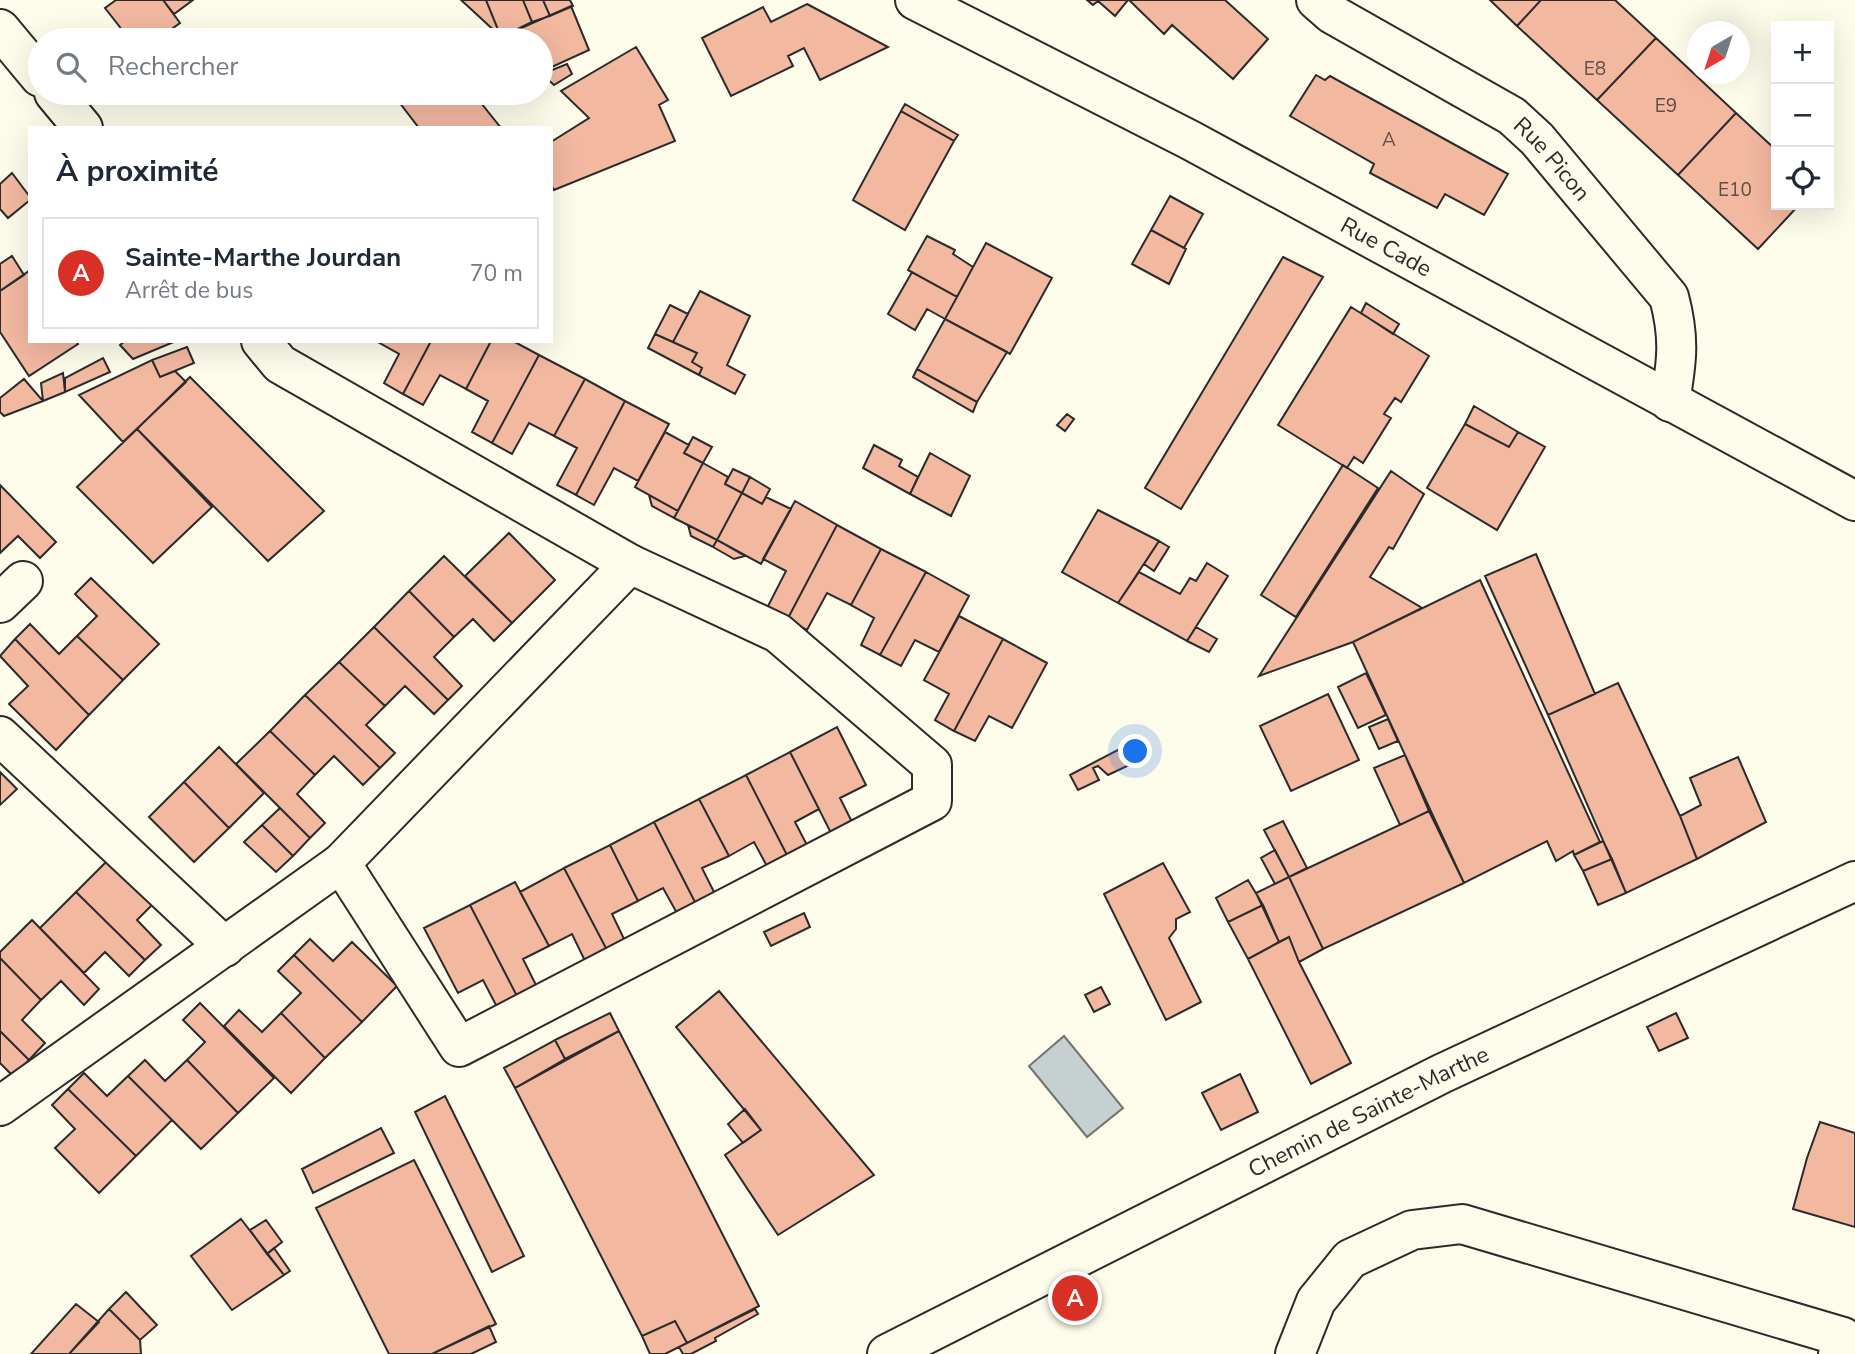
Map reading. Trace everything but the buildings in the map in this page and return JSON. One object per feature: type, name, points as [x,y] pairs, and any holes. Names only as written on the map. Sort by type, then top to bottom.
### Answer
[{"type":"street","name":"Rue Cade","points":[[915,0],[1202,146],[1855,501]]},
{"type":"street","name":"Rue Picon","points":[[1316,0],[1332,14],[1512,116],[1537,139],[1669,297],[1676,326],[1678,358],[1670,402]]},
{"type":"street","points":[[0,29],[28,63]]},
{"type":"street","points":[[64,105],[81,126]]},
{"type":"street","points":[[263,343],[280,364],[630,564],[778,633],[932,765],[932,802],[459,1047],[341,863]]},
{"type":"street","points":[[0,1106],[341,863],[630,564]]},
{"type":"street","points":[[0,736],[225,947]]},
{"type":"street","name":"Chemin de Sainte-Marthe","points":[[887,1354],[1440,1074],[1855,881]]},
{"type":"street","points":[[1295,1354],[1316,1301],[1350,1259],[1412,1230],[1462,1224],[1845,1344]]},
{"type":"shaded area","points":[[1064,1036],[1123,1108],[1087,1137],[1029,1066]]},
{"type":"place","name":"Sainte-Marthe Jourdan","points":[[1075,1298]]}]
